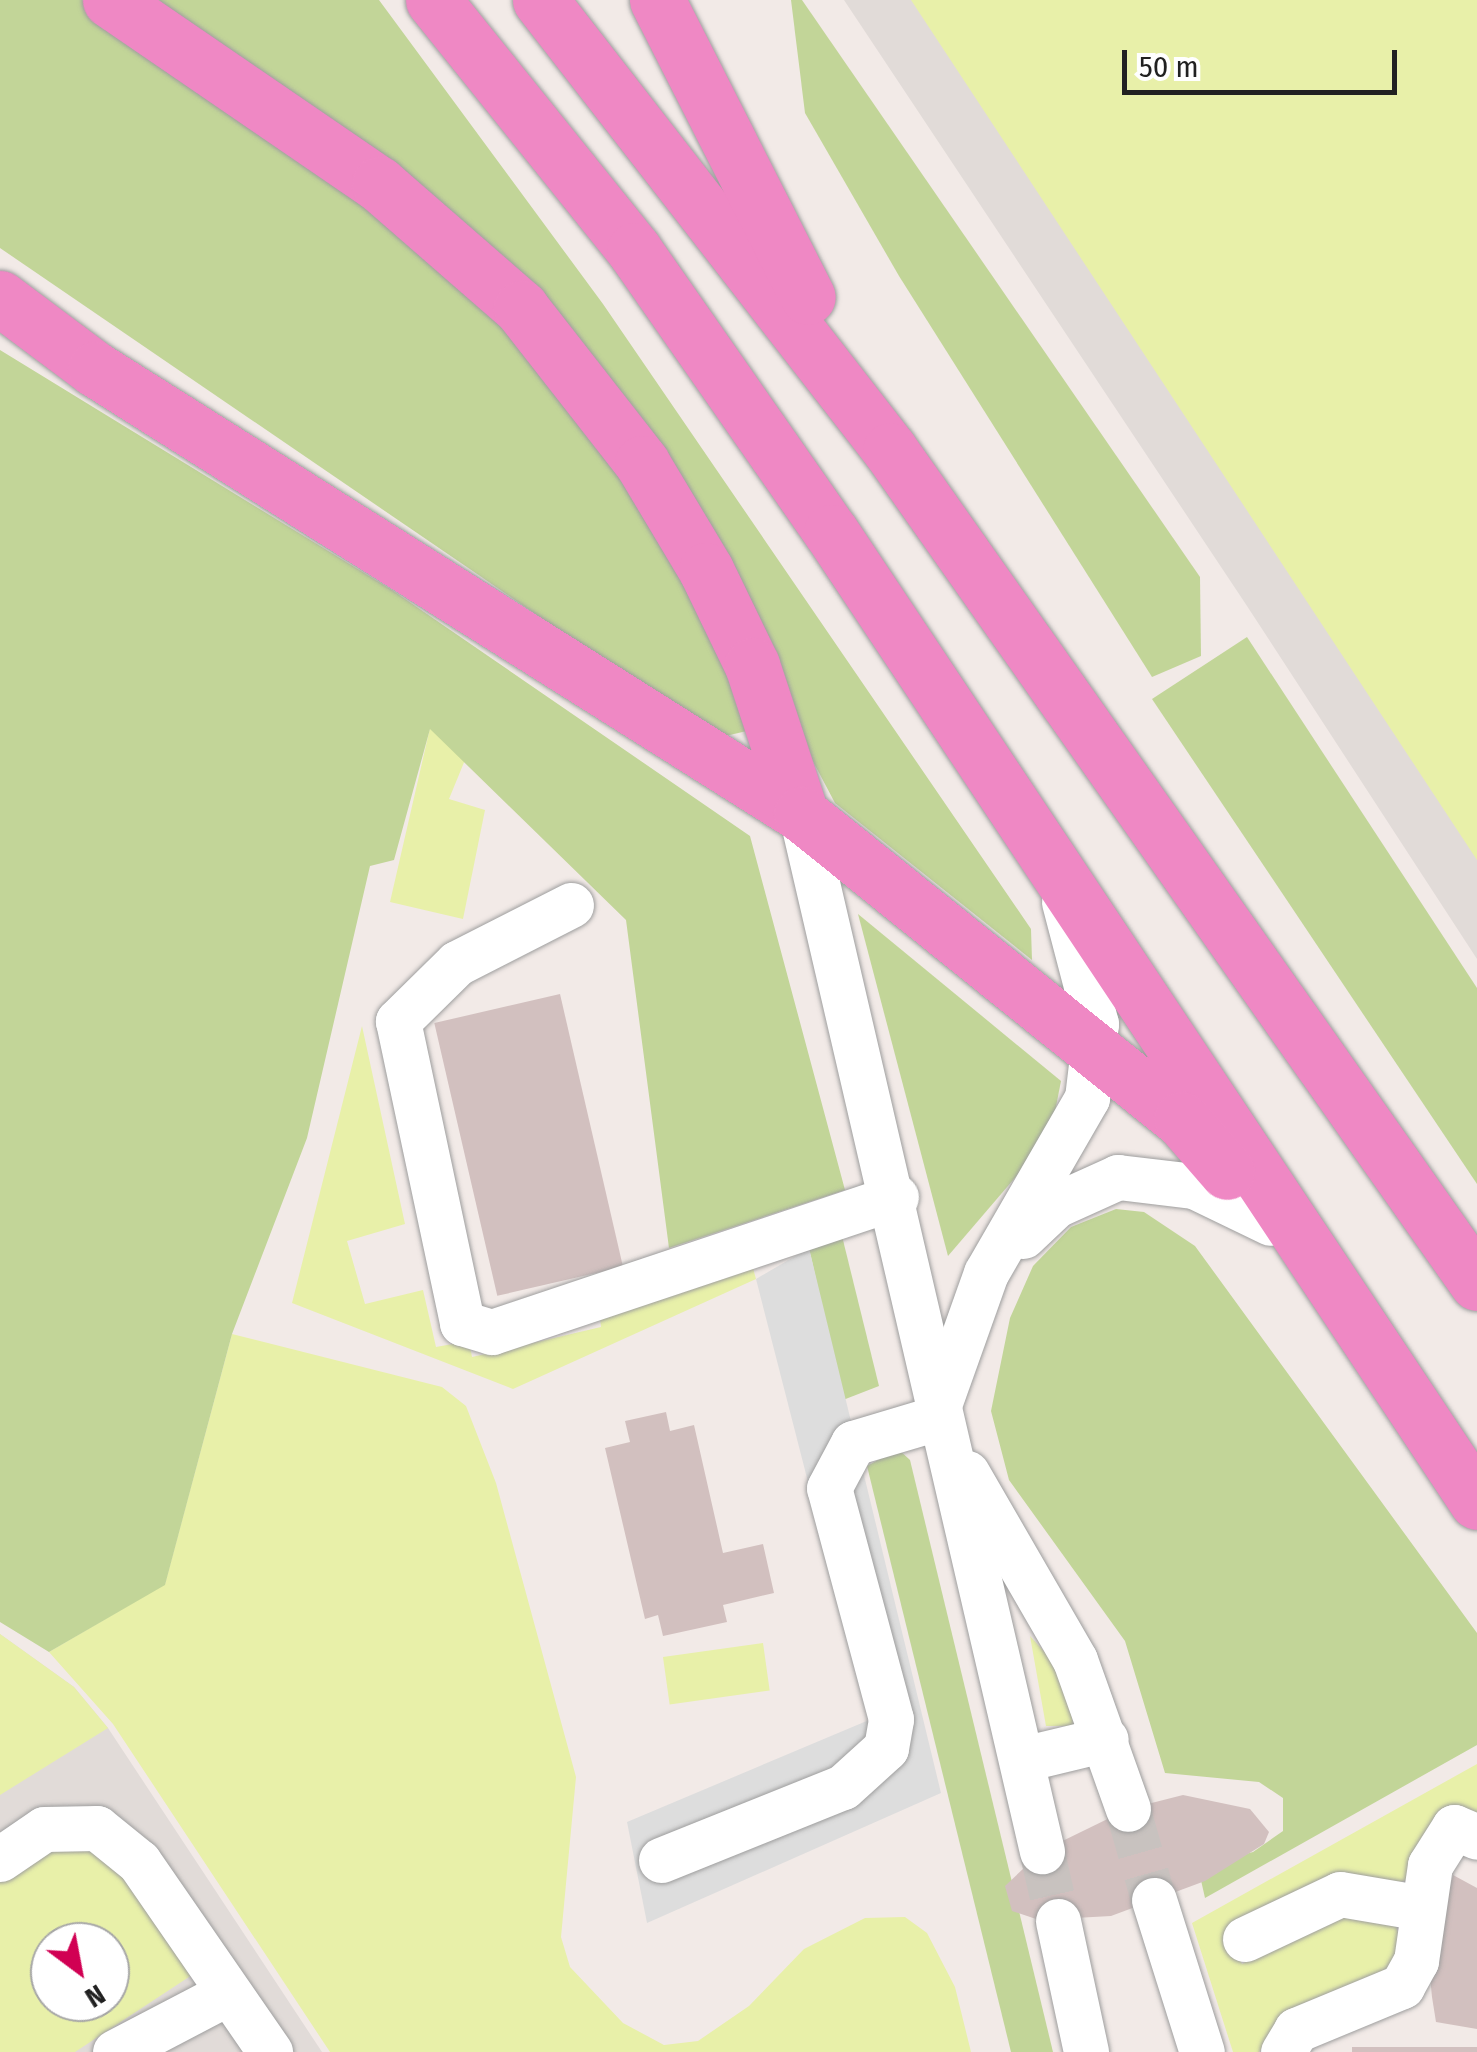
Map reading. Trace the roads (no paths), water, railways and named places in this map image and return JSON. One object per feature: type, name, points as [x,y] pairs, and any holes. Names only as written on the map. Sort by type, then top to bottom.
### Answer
[{"type":"highway","points":[[110,0],[406,206],[546,338],[642,463],[706,570],[752,665],[801,814]]},
{"type":"highway","points":[[434,0],[634,250],[1372,1335],[1477,1502]]},
{"type":"highway","points":[[540,0],[890,450],[1477,1284]]},
{"type":"highway","points":[[657,0],[890,450]]},
{"type":"highway","points":[[0,298],[95,369],[801,814],[1181,1120],[1372,1335]]},
{"type":"lane","points":[[801,814],[896,1197],[937,1418],[1023,1759],[1042,1851]]},
{"type":"lane","points":[[1044,849],[1079,940],[1097,1051],[1071,1136],[986,1272],[937,1418],[1074,1660],[1106,1739],[1128,1809]]},
{"type":"lane","points":[[570,905],[458,963],[398,1022],[462,1323],[492,1332],[896,1197]]},
{"type":"lane","points":[[986,1272],[1056,1205],[1118,1178],[1194,1186],[1271,1222]]},
{"type":"lane","points":[[661,1860],[843,1787],[886,1748],[892,1719],[828,1488],[853,1443],[937,1418]]},
{"type":"lane","points":[[1023,1759],[1106,1739]]},
{"type":"lane","points":[[0,1860],[44,1830],[97,1828],[138,1862],[270,2052]]},
{"type":"lane","points":[[1282,2052],[1296,2030],[1402,1986],[1416,1961],[1417,1907],[1454,1828],[1477,1837]]},
{"type":"lane","points":[[1245,1939],[1340,1894],[1417,1907]]},
{"type":"lane","points":[[1154,1900],[1202,2052]]},
{"type":"lane","points":[[1058,1921],[1086,2052]]},
{"type":"lane","points":[[115,2052],[228,1992]]},
{"type":"tunnel","points":[[1128,1809],[1154,1900]]},
{"type":"tunnel","points":[[1042,1851],[1058,1921]]}]
